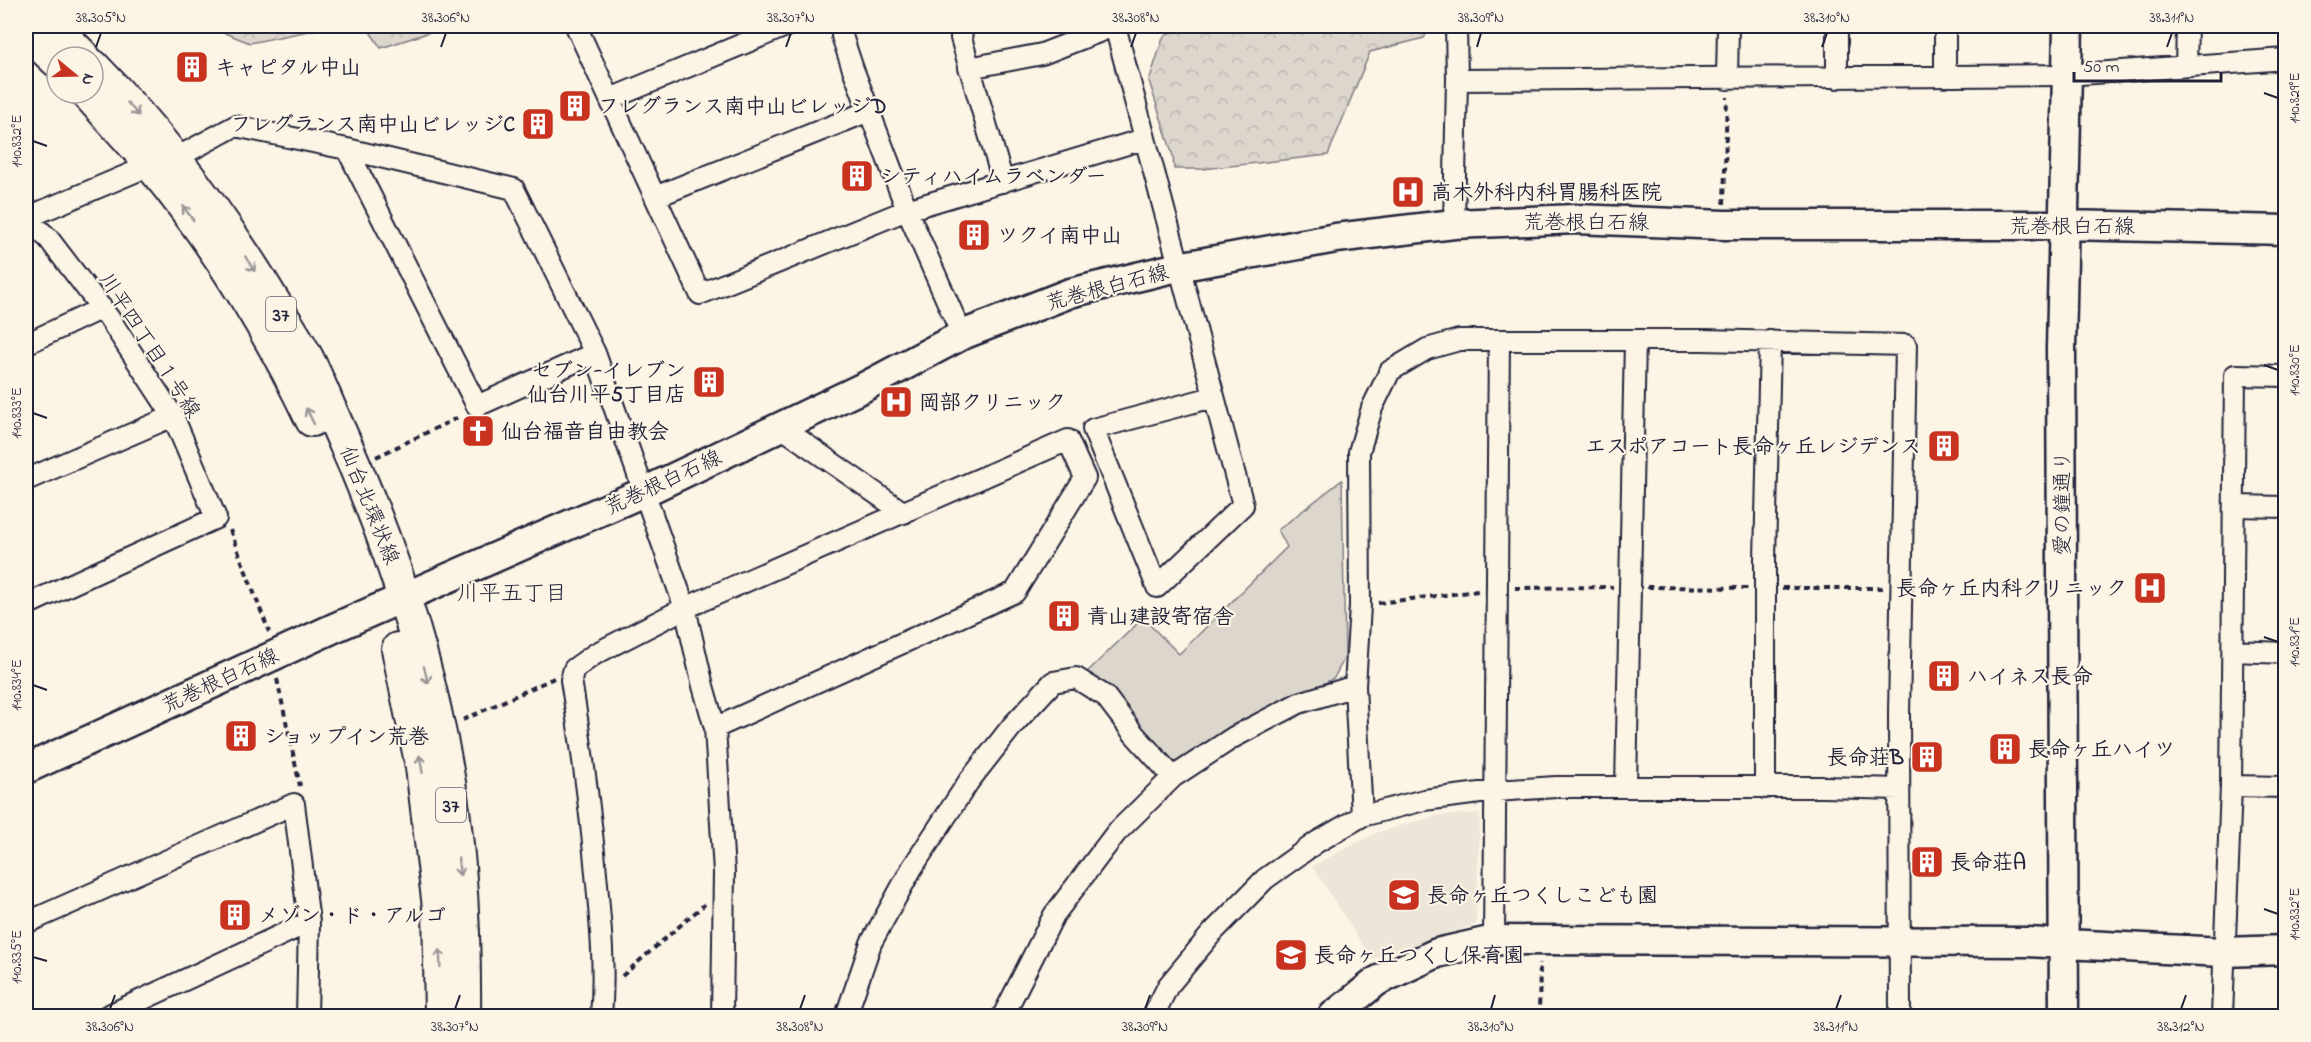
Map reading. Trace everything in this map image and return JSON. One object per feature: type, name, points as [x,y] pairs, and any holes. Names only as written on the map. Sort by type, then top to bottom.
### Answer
[{"type":"main road","points":[[53,26],[72,45]]},
{"type":"main road","points":[[26,32],[45,50]]},
{"type":"main road","name":"仙台北環状線","points":[[105,78],[117,90],[163,162]]},
{"type":"main road","name":"仙台北環状線","points":[[100,105],[163,162],[248,259],[307,358],[386,541],[396,602],[399,654],[422,767],[439,907],[441,1017]]},
{"type":"main road","name":"仙台北環状線","points":[[396,602],[442,740],[461,890],[465,960],[464,1017]]},
{"type":"street","points":[[576,26],[700,294],[907,210],[1144,139]]},
{"type":"street","points":[[610,99],[786,26]]},
{"type":"street","points":[[844,26],[842,36],[869,111],[907,210],[962,335]]},
{"type":"street","points":[[963,26],[961,38],[1003,182]]},
{"type":"street","points":[[969,68],[1042,54],[1115,26],[1243,506],[1157,587],[1093,429],[1214,398]]},
{"type":"street","points":[[1454,224],[1456,26]]},
{"type":"street","points":[[1727,79],[1728,26]]},
{"type":"street","points":[[1837,26],[1837,78]]},
{"type":"street","points":[[1945,26],[1945,77]]},
{"type":"street","name":"愛の鐘通り","points":[[2064,1017],[2061,349],[2068,26]]},
{"type":"street","points":[[2186,66],[2187,26]]},
{"type":"street","points":[[1457,80],[2067,75],[2286,59]]},
{"type":"street","points":[[655,197],[869,111]]},
{"type":"street","points":[[26,218],[163,162],[235,126],[347,148],[514,189],[595,353],[685,608],[715,728],[724,887],[722,1017]]},
{"type":"street","points":[[347,148],[477,406],[595,353]]},
{"type":"street","name":"川平四丁目１号線","points":[[26,218],[48,238],[102,308],[172,416],[216,518]]},
{"type":"street","name":"荒巻根白石線","points":[[26,769],[644,492],[864,387],[962,335],[1070,293],[1178,267],[1336,238],[1454,224],[1576,219],[1724,225],[2065,225],[2286,230]]},
{"type":"street","points":[[26,344],[102,308]]},
{"type":"street","points":[[1362,816],[1355,686],[1359,614],[1359,452],[1372,408],[1390,371],[1427,349],[1459,340],[1770,341],[1906,345],[1899,789],[1900,1017]]},
{"type":"street","points":[[1494,940],[1499,340]]},
{"type":"street","points":[[1626,787],[1635,340]]},
{"type":"street","points":[[1765,788],[1765,560],[1770,341]]},
{"type":"street","points":[[2222,1017],[2231,786],[2235,375],[2286,376]]},
{"type":"street","points":[[26,480],[172,416]]},
{"type":"street","points":[[780,427],[904,513]]},
{"type":"street","points":[[602,1017],[604,973],[599,905],[591,809],[571,680],[574,669],[595,654],[685,608],[1068,440],[1085,478],[1015,592],[715,728]]},
{"type":"street","points":[[2235,506],[2286,507]]},
{"type":"street","points":[[26,605],[216,518]]},
{"type":"street","points":[[2233,651],[2286,652]]},
{"type":"street","points":[[846,1017],[871,943],[912,868],[969,781],[1013,725],[1053,682],[1076,678],[1106,696],[1134,735],[1173,777]]},
{"type":"street","points":[[1003,1017],[1054,915],[1116,833],[1173,777],[1234,737],[1299,703],[1355,686]]},
{"type":"street","points":[[2231,786],[2286,787]]},
{"type":"street","points":[[1153,1017],[1168,986],[1212,933],[1265,879],[1317,843],[1362,816],[1424,800],[1496,791],[1556,787],[1899,789]]},
{"type":"street","points":[[26,923],[294,804],[309,922],[307,1017]]},
{"type":"street","points":[[107,1017],[309,922]]},
{"type":"street","points":[[1333,1017],[1377,981],[1437,953],[1494,940],[2027,942],[2223,952],[2286,951]]},
{"type":"path","points":[[1724,208],[1727,79]]},
{"type":"path","points":[[371,459],[477,406]]},
{"type":"path","points":[[216,518],[229,526],[271,637]]},
{"type":"path","points":[[453,725],[574,669]]},
{"type":"path","points":[[277,677],[300,785],[294,804]]},
{"type":"path","points":[[603,993],[724,887]]},
{"type":"path","points":[[1539,1017],[1540,954]]},
{"type":"shaded area","name":"長命ヶ丘つくしこども園","points":[[1480,813],[1476,924],[1372,959],[1312,866],[1376,833],[1435,816]]},
{"type":"green space","points":[[207,26],[333,26],[250,43]]},
{"type":"green space","points":[[366,26],[449,26],[381,48]]},
{"type":"green space","points":[[1179,26],[1431,26],[1424,38],[1370,52],[1328,155],[1203,169],[1174,169],[1173,156],[1149,81],[1163,38]]},
{"type":"green space","points":[[1342,480],[1345,657],[1334,678],[1174,766],[1083,676],[1143,618],[1179,654],[1287,547],[1278,530]]},
{"type":"place","name":"キャピタル中山","points":[[192,67]]},
{"type":"place","name":"フレグランス南中山ビレッジD","points":[[575,106]]},
{"type":"place","name":"フレグランス南中山ビレッジC","points":[[538,124]]},
{"type":"place","name":"シティハイムラベンダー","points":[[857,176]]},
{"type":"place","name":"高木外科内科胃腸科医院","points":[[1408,192]]},
{"type":"place","name":"ツクイ南中山","points":[[974,235]]},
{"type":"place","name":"セブン-イレブン 仙台川平5丁目店","points":[[709,382]]},
{"type":"place","name":"岡部クリニック","points":[[896,402]]},
{"type":"place","name":"仙台福音自由教会","points":[[478,431]]},
{"type":"place","name":"エスポアコート長命ヶ丘レジデンス","points":[[1944,446]]},
{"type":"place","name":"長命ヶ丘内科クリニック","points":[[2150,588]]},
{"type":"place","name":"青山建設寄宿舎","points":[[1064,616]]},
{"type":"place","name":"ハイネス長命","points":[[1944,676]]},
{"type":"place","name":"ショップイン荒巻","points":[[241,736]]},
{"type":"place","name":"長命ヶ丘ハイツ","points":[[2005,749]]},
{"type":"place","name":"長命荘B","points":[[1927,757]]},
{"type":"place","name":"長命荘A","points":[[1927,862]]},
{"type":"place","name":"長命ヶ丘つくしこども園","points":[[1404,895]]},
{"type":"place","name":"メゾン・ド・アルゴ","points":[[235,915]]},
{"type":"place","name":"長命ヶ丘つくし保育園","points":[[1291,955]]},
{"type":"district","name":"川平五丁目","points":[[512,592]]}]
